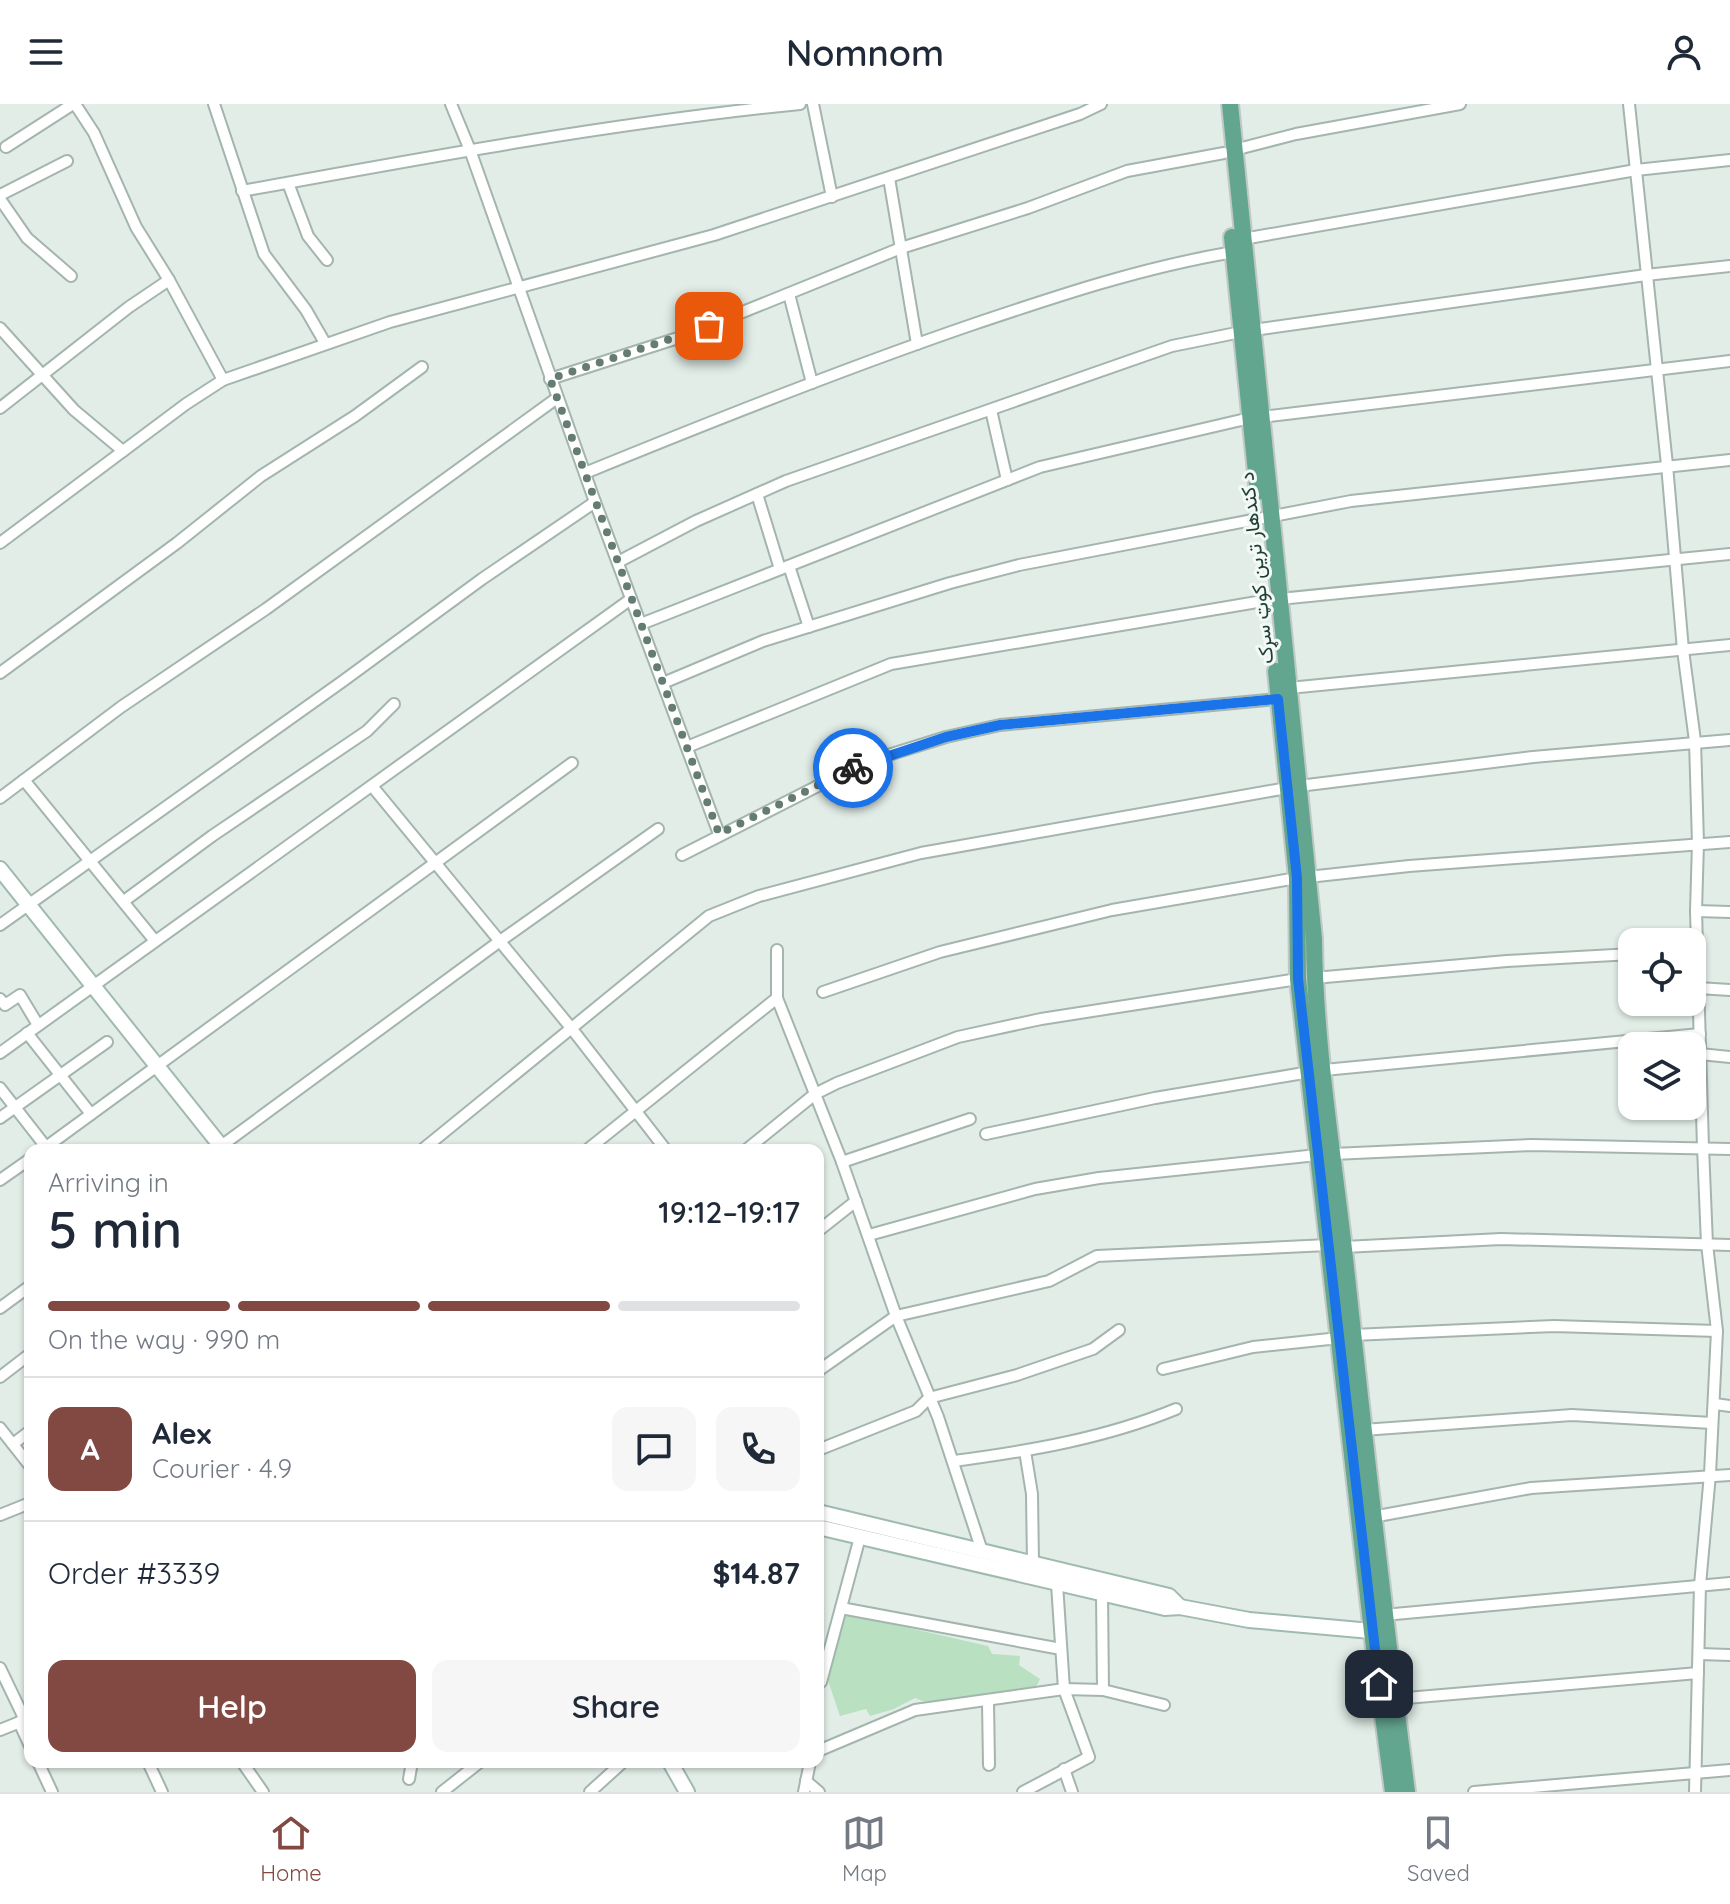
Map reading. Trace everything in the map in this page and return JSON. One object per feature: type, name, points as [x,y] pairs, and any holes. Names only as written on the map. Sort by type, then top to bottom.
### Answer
[{"type":"main road","name":"د کندهار ترين کوټ سړک","points":[[1219,104],[1229,152],[1284,694],[1302,878],[1306,978],[1325,1154],[1358,1450],[1407,1792]]},
{"type":"main road","name":"د کندهار ترين کوټ سړک","points":[[1229,152],[1230,104]]},
{"type":"main road","points":[[0,869],[216,1144]]},
{"type":"main road","name":"د کندهار ترين کوټ سړک","points":[[1346,1337],[1363,1430],[1358,1450],[1372,1517],[1393,1792]]},
{"type":"main road","points":[[824,1513],[1169,1596],[1180,1607]]},
{"type":"main road","points":[[824,1528],[1165,1608],[1180,1607],[1249,1620],[1381,1626]]},
{"type":"main road","points":[[673,1768],[687,1792]]},
{"type":"street","points":[[214,104],[264,254],[306,310],[325,343]]},
{"type":"street","points":[[451,104],[719,834]]},
{"type":"street","points":[[242,191],[366,166],[626,124],[800,104]]},
{"type":"street","points":[[813,104],[832,197]]},
{"type":"street","points":[[0,543],[186,404],[223,380],[325,343],[714,235],[1101,104]]},
{"type":"street","points":[[550,379],[681,337],[901,248],[1028,208],[1127,171],[1229,152],[1296,134],[1460,104]]},
{"type":"street","points":[[1629,104],[1683,650],[1695,741],[1698,843],[1695,928]]},
{"type":"street","points":[[6,147],[77,105],[94,133],[136,227],[169,280],[223,380]]},
{"type":"street","points":[[585,473],[917,344],[1060,295],[1182,261],[1238,246],[1636,170],[1730,160]]},
{"type":"street","points":[[67,161],[0,197],[27,238],[71,276]]},
{"type":"street","points":[[889,178],[917,344]]},
{"type":"street","points":[[288,183],[308,236],[327,260]]},
{"type":"street","points":[[618,562],[696,521],[786,481],[1172,346],[1247,331],[1730,266]]},
{"type":"street","points":[[0,408],[129,307],[169,280]]},
{"type":"street","points":[[789,294],[812,383]]},
{"type":"street","points":[[0,328],[74,410],[123,451]]},
{"type":"street","points":[[641,624],[1040,467],[1256,417],[1730,361]]},
{"type":"street","points":[[0,673],[269,471],[355,416],[422,367]]},
{"type":"street","points":[[0,798],[121,707],[266,609],[557,398]]},
{"type":"street","points":[[991,410],[1007,480]]},
{"type":"street","points":[[663,683],[763,641],[1019,565],[1351,501],[1730,460]]},
{"type":"street","points":[[757,494],[809,627]]},
{"type":"street","points":[[0,925],[482,579],[595,502]]},
{"type":"street","points":[[687,747],[891,664],[1274,600],[1730,554]]},
{"type":"street","points":[[0,1053],[631,599]]},
{"type":"street","points":[[682,855],[863,763],[946,737],[1000,725],[1730,645]]},
{"type":"street","points":[[124,901],[212,836],[367,731],[394,704]]},
{"type":"street","points":[[429,1144],[709,916],[759,896],[921,853],[1293,787],[1533,757],[1730,740]]},
{"type":"street","points":[[51,1144],[572,763]]},
{"type":"street","points":[[24,780],[155,941]]},
{"type":"street","points":[[372,786],[572,1029],[661,1144]]},
{"type":"street","points":[[227,1144],[500,941],[658,829]]},
{"type":"street","points":[[823,992],[940,952],[1112,910],[1302,878],[1409,866],[1730,842]]},
{"type":"street","points":[[1696,911],[1730,912]]},
{"type":"street","points":[[777,950],[777,998],[954,1461],[982,1551]]},
{"type":"street","points":[[753,1144],[815,1094],[958,1037],[1041,1019],[1306,978],[1618,955]]},
{"type":"street","points":[[1706,988],[1730,990]]},
{"type":"street","points":[[0,999],[5,1005],[20,995],[38,1025]]},
{"type":"street","points":[[595,1144],[777,998]]},
{"type":"street","points":[[27,1033],[91,1114]]},
{"type":"street","points":[[0,1118],[107,1042]]},
{"type":"street","points":[[986,1134],[1155,1098],[1317,1071],[1618,1042]]},
{"type":"street","points":[[1706,1055],[1730,1057]]},
{"type":"street","points":[[0,1088],[41,1144]]},
{"type":"street","points":[[842,1162],[970,1119]]},
{"type":"street","points":[[1695,1792],[1700,1585],[1715,1404],[1717,1331],[1707,1244],[1702,1120]]},
{"type":"street","points":[[869,1235],[975,1204],[1099,1178],[1325,1154],[1532,1145],[1730,1149]]},
{"type":"street","points":[[0,1180],[24,1163]]},
{"type":"street","points":[[824,1226],[856,1201]]},
{"type":"street","points":[[824,1367],[896,1316],[1049,1281],[1097,1256],[1501,1239],[1730,1245]]},
{"type":"street","points":[[0,1308],[24,1290]]},
{"type":"street","points":[[1717,1319],[1730,1320]]},
{"type":"street","points":[[1163,1369],[1253,1347],[1346,1337],[1554,1326],[1717,1331]]},
{"type":"street","points":[[824,1448],[916,1411],[929,1398],[1017,1375],[1093,1349],[1119,1330]]},
{"type":"street","points":[[0,1377],[24,1359]]},
{"type":"street","points":[[1715,1404],[1730,1406]]},
{"type":"street","points":[[954,1461],[1025,1451],[1135,1426],[1176,1409]]},
{"type":"street","points":[[1363,1430],[1572,1415],[1712,1423]]},
{"type":"street","points":[[0,1428],[24,1458]]},
{"type":"street","points":[[13,1444],[24,1436]]},
{"type":"street","points":[[1025,1451],[1032,1494],[1033,1563]]},
{"type":"street","points":[[1372,1517],[1531,1488],[1730,1475]]},
{"type":"street","points":[[0,1515],[24,1505]]},
{"type":"street","points":[[824,1671],[860,1537]]},
{"type":"street","points":[[1381,1626],[1730,1583]]},
{"type":"street","points":[[1023,1792],[1089,1757],[1064,1689],[1057,1584]]},
{"type":"street","points":[[1102,1594],[1103,1690]]},
{"type":"street","points":[[841,1608],[1061,1649]]},
{"type":"street","points":[[1699,1654],[1730,1655]]},
{"type":"street","points":[[0,1668],[24,1718]]},
{"type":"street","points":[[1395,1699],[1698,1673]]},
{"type":"street","points":[[824,1748],[915,1710],[1064,1689],[1103,1690],[1164,1705]]},
{"type":"street","points":[[988,1702],[989,1765]]},
{"type":"street","points":[[0,1730],[24,1720]]},
{"type":"street","points":[[41,1768],[52,1792]]},
{"type":"street","points":[[151,1768],[162,1792]]},
{"type":"street","points":[[246,1768],[263,1792]]},
{"type":"street","points":[[409,1779],[411,1768]]},
{"type":"street","points":[[442,1792],[472,1768]]},
{"type":"street","points":[[590,1792],[616,1768]]},
{"type":"street","points":[[1064,1769],[1072,1792]]},
{"type":"street","points":[[1474,1792],[1730,1770]]},
{"type":"street","points":[[805,1786],[819,1792]]},
{"type":"green space","points":[[844,1613],[988,1646],[992,1654],[1020,1656],[1019,1665],[1040,1679],[1035,1689],[930,1704],[915,1698],[894,1709],[870,1716],[866,1709],[840,1716],[827,1678]]},
{"type":"way so far","points":[[709,326],[550,379],[719,834],[853,768]]},
{"type":"route","points":[[853,768],[946,737],[1000,725],[1278,699],[1297,878],[1298,979],[1379,1684]]}]
